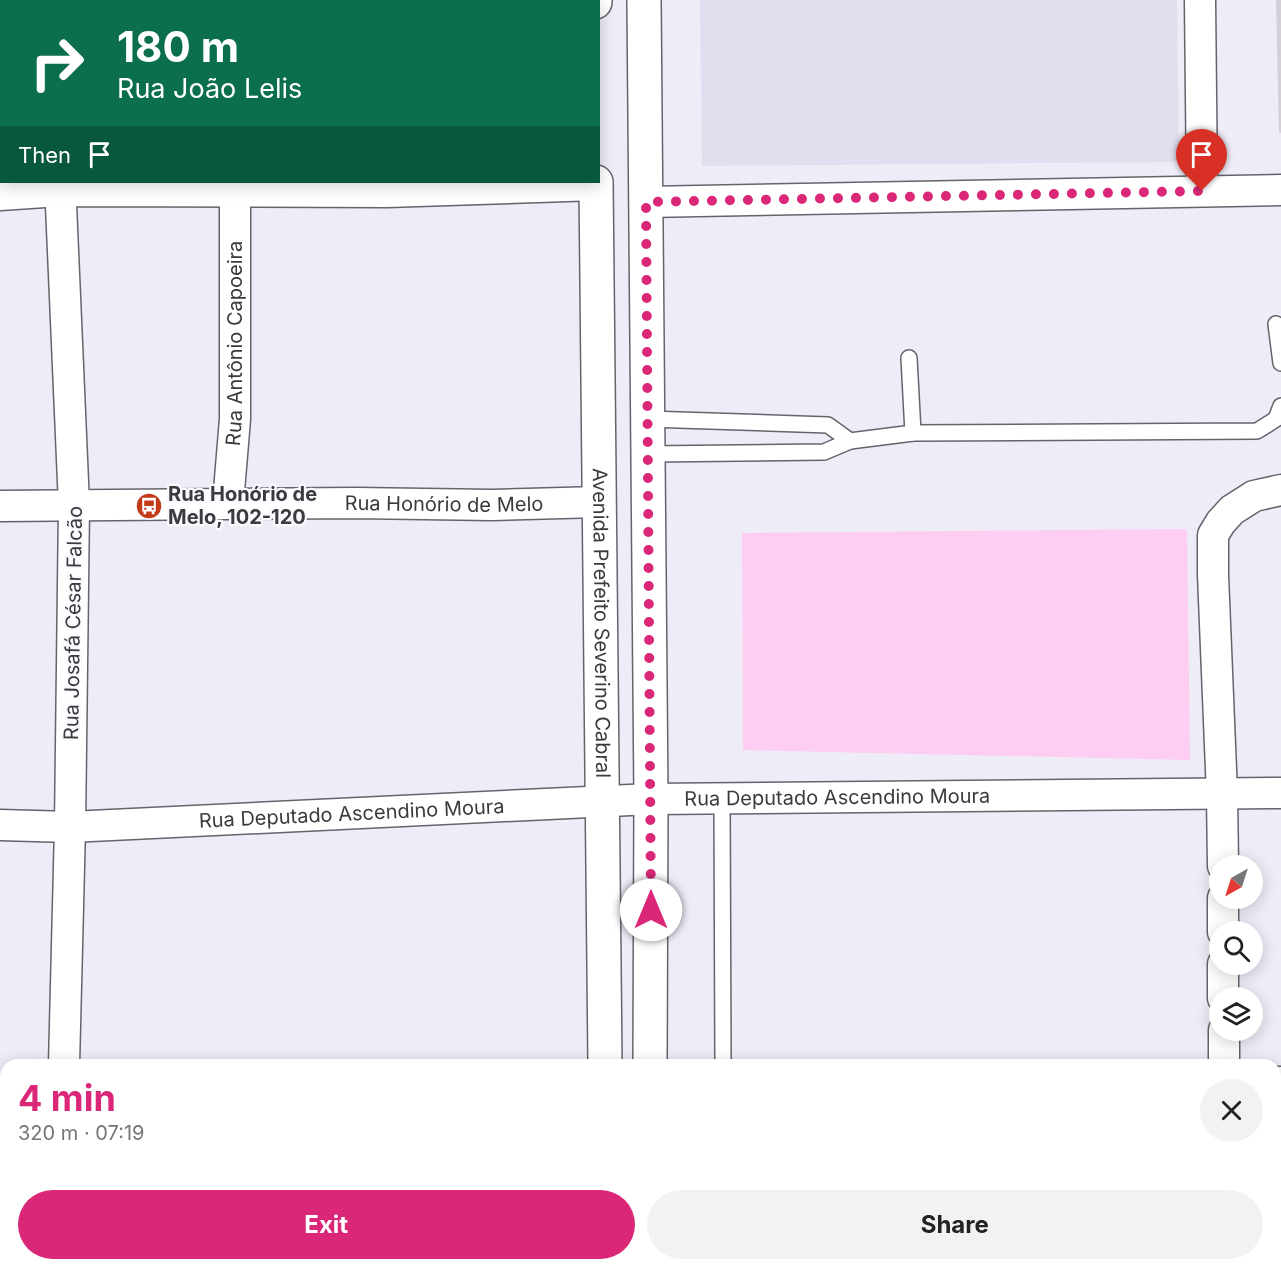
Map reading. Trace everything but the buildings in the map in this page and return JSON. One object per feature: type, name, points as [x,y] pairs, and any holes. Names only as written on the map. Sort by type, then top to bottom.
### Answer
[{"type":"main road","points":[[644,0],[651,799],[650,1059]]},
{"type":"main road","name":"Avenida Prefeito Severino Cabral","points":[[597,183],[605,1059]]},
{"type":"street","points":[[1200,0],[1202,191]]},
{"type":"street","points":[[0,195],[60,186],[235,187],[387,192],[597,183]]},
{"type":"street","name":"Rua Josafá César Falcão","points":[[60,186],[74,505],[64,1059]]},
{"type":"street","name":"Rua Antônio Capoeira","points":[[228,503],[234,419],[235,187]]},
{"type":"street","points":[[646,202],[1281,190]]},
{"type":"street","points":[[1223,855],[1212,575],[1213,535],[1232,510],[1254,496],[1281,490]]},
{"type":"street","name":"Rua Honório de Melo","points":[[0,506],[228,503],[492,505],[599,502]]},
{"type":"street","name":"Rua Deputado Ascendino Moura","points":[[0,825],[70,827],[604,800],[1281,793]]},
{"type":"street","points":[[1224,1041],[1224,1059]]},
{"type":"lane","points":[[1276,324],[1281,363]]},
{"type":"lane","points":[[909,358],[913,433]]},
{"type":"lane","points":[[648,454],[824,452],[850,441],[913,433],[1257,431],[1276,419],[1281,406]]},
{"type":"lane","points":[[648,419],[828,425],[850,441]]},
{"type":"lane","points":[[722,798],[723,1059]]},
{"type":"shaded area","points":[[700,0],[1177,0],[1179,162],[702,166]]},
{"type":"shaded area","points":[[1187,529],[1190,760],[743,750],[742,533]]},
{"type":"place","name":"Rua Honório de Melo, 102-120","points":[[149,506]]},
{"type":"route","points":[[651,910],[646,202],[1202,191]]}]
